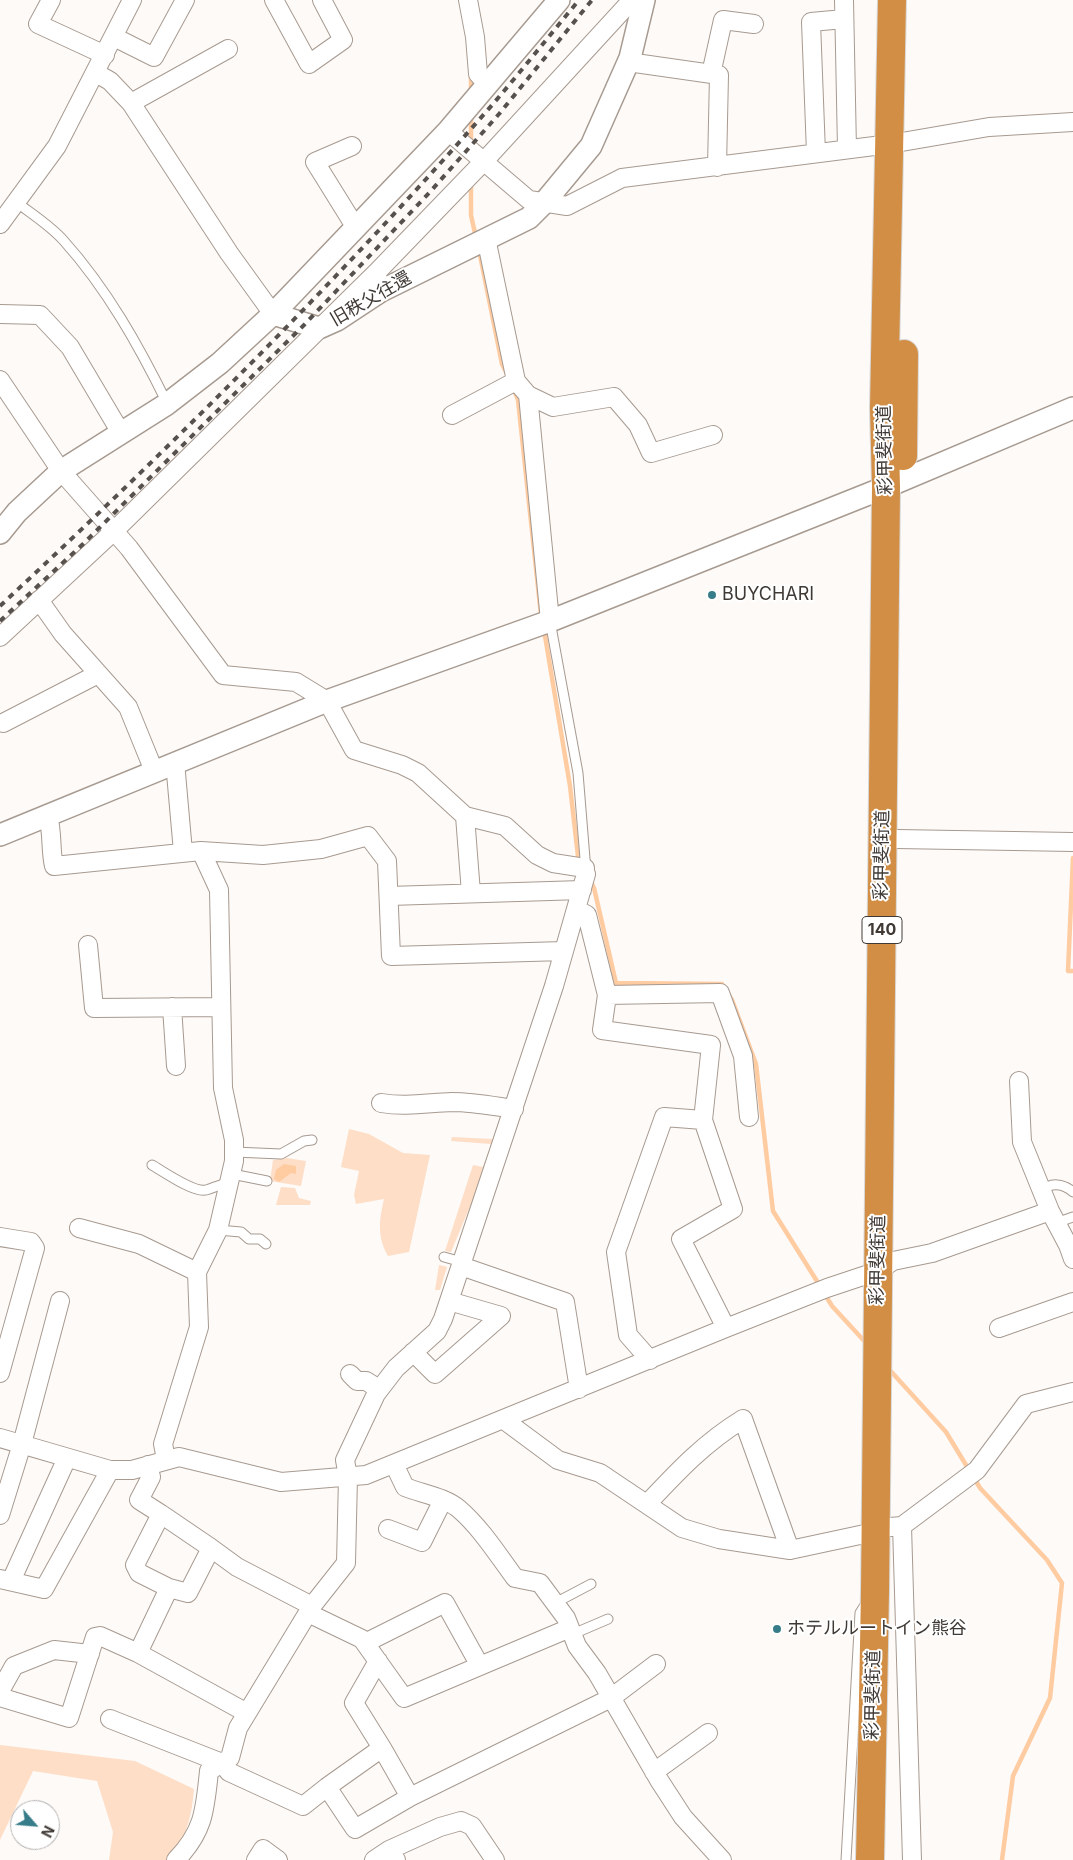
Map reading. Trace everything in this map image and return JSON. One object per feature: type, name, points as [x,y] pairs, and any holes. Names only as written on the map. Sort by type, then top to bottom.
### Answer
[{"type":"highway","name":"彩甲斐街道","points":[[892,0],[898,143]]},
{"type":"highway","name":"彩甲斐街道","points":[[886,1266],[897,839],[895,483],[884,408],[898,143],[908,0]]},
{"type":"highway","name":"彩甲斐街道","points":[[886,1860],[889,1528],[886,1266],[895,483]]},
{"type":"highway","name":"彩甲斐街道","points":[[870,1860],[875,1591],[889,1528]]},
{"type":"street","points":[[51,0],[38,24],[105,55]]},
{"type":"street","points":[[0,224],[57,146],[132,0]]},
{"type":"street","points":[[114,37],[154,57],[185,0]]},
{"type":"street","points":[[274,0],[309,64],[343,40],[322,0]]},
{"type":"street","points":[[468,0],[475,37],[478,74],[488,85]]},
{"type":"street","points":[[0,533],[17,512],[61,471],[168,404],[220,363],[273,314],[448,131],[559,0]]},
{"type":"street","points":[[378,282],[484,162],[632,0]]},
{"type":"street","name":"旧秩父往還","points":[[273,314],[320,328],[337,320],[378,282],[486,238],[529,218],[591,146],[628,62],[644,0]]},
{"type":"street","points":[[844,0],[847,149]]},
{"type":"street","points":[[816,154],[811,22],[844,19]]},
{"type":"street","points":[[711,74],[723,20],[754,24]]},
{"type":"street","points":[[131,103],[228,49]]},
{"type":"street","points":[[628,62],[719,75],[717,167]]},
{"type":"street","points":[[96,73],[110,81],[131,103],[229,253],[273,314]]},
{"type":"street","points":[[448,131],[529,200],[543,204],[567,206],[622,178],[898,143],[989,127],[1073,122]]},
{"type":"street","points":[[352,146],[315,162],[356,228]]},
{"type":"street","points":[[486,238],[516,381],[528,396],[553,407],[614,397],[638,425],[652,453],[713,435]]},
{"type":"street","points":[[0,314],[40,315],[70,347],[121,433]]},
{"type":"street","points":[[0,637],[114,531],[320,328]]},
{"type":"street","points":[[0,380],[61,471],[129,548],[222,675],[296,682],[327,701],[354,750],[402,765],[418,773],[465,816],[505,826],[537,855],[584,877]]},
{"type":"street","points":[[452,415],[516,381]]},
{"type":"street","points":[[528,396],[550,621]]},
{"type":"street","points":[[0,835],[327,701],[550,621],[895,483],[1073,408]]},
{"type":"street","points":[[39,600],[63,634],[128,707],[154,771]]},
{"type":"street","points":[[3,724],[98,674]]},
{"type":"street","points":[[175,762],[183,852]]},
{"type":"street","points":[[48,816],[53,832],[50,851],[54,866],[201,851],[263,855],[320,849],[368,836],[387,861],[391,956],[564,951]]},
{"type":"street","points":[[465,816],[471,893]]},
{"type":"street","points":[[897,839],[1068,841]]},
{"type":"street","points":[[166,1459],[163,1444],[199,1327],[197,1272],[218,1230],[231,1179],[234,1152],[234,1140],[223,1088],[219,890],[201,851]]},
{"type":"street","points":[[389,896],[471,893],[584,877]]},
{"type":"street","points":[[176,1860],[192,1844],[201,1822],[209,1771],[230,1758],[238,1728],[310,1610],[346,1563],[348,1477],[345,1460],[379,1389],[396,1368],[437,1331],[462,1264],[514,1109],[564,951],[584,877]]},
{"type":"street","points":[[576,909],[587,915],[608,995],[602,1030],[711,1045],[704,1120],[733,1209],[682,1240],[726,1328]]},
{"type":"street","points":[[88,945],[94,1008],[220,1006]]},
{"type":"street","points":[[608,995],[720,993],[743,1056],[749,1117]]},
{"type":"street","points":[[172,1007],[176,1066]]},
{"type":"street","points":[[1019,1081],[1022,1142],[1042,1192],[1073,1259]]},
{"type":"street","points":[[381,1103],[402,1106],[452,1102],[484,1104],[514,1109]]},
{"type":"street","points":[[650,1360],[628,1335],[616,1252],[664,1117],[704,1120]]},
{"type":"street","points":[[0,1438],[110,1470],[132,1470],[166,1459],[179,1457],[281,1482],[366,1475],[827,1288],[886,1266],[1053,1217]]},
{"type":"street","points":[[79,1228],[139,1244],[197,1272]]},
{"type":"street","points":[[0,1237],[31,1242],[35,1248],[0,1373]]},
{"type":"street","points":[[462,1264],[565,1302],[579,1389]]},
{"type":"street","points":[[0,1515],[22,1444],[60,1301]]},
{"type":"street","points":[[413,1352],[435,1374],[501,1316],[449,1301]]},
{"type":"street","points":[[999,1328],[1073,1302]]},
{"type":"street","points":[[350,1374],[357,1381],[366,1381],[379,1389]]},
{"type":"street","points":[[504,1420],[558,1460],[600,1473],[682,1528],[719,1538],[790,1550],[889,1528],[977,1470],[1026,1404],[1073,1392]]},
{"type":"street","points":[[647,1504],[693,1455],[716,1435],[743,1419],[790,1550]]},
{"type":"street","points":[[66,1458],[6,1580],[44,1589],[110,1470]]},
{"type":"street","points":[[394,1464],[405,1488],[443,1500],[459,1509],[485,1538],[515,1578],[540,1583],[566,1618],[577,1646],[611,1698],[654,1772],[683,1817],[722,1860]]},
{"type":"street","points":[[148,1465],[151,1477],[139,1500],[237,1567],[362,1639],[404,1698],[571,1631]]},
{"type":"street","points":[[388,1529],[422,1542],[443,1500]]},
{"type":"street","points":[[161,1514],[135,1565],[139,1573],[169,1588],[188,1592],[211,1548]]},
{"type":"street","points":[[889,1528],[912,1860]]},
{"type":"street","points":[[138,1653],[169,1588]]},
{"type":"street","points":[[364,1643],[445,1603],[480,1666]]},
{"type":"street","points":[[0,1697],[69,1718],[95,1638],[100,1636],[138,1653],[247,1713]]},
{"type":"street","points":[[0,1691],[14,1666],[54,1650],[90,1654]]},
{"type":"street","points":[[378,1661],[354,1703],[410,1797]]},
{"type":"street","points":[[327,1787],[355,1829],[410,1797],[611,1698],[656,1664]]},
{"type":"street","points":[[110,1719],[222,1763],[229,1772],[303,1806],[382,1748]]},
{"type":"street","points":[[654,1772],[708,1733]]},
{"type":"street","points":[[374,1860],[392,1855],[440,1827],[461,1821],[472,1826],[495,1860]]},
{"type":"street","points":[[256,1860],[263,1849],[278,1860]]},
{"type":"lane","points":[[16,202],[63,240],[116,309],[147,362],[168,404]]},
{"type":"lane","points":[[550,621],[578,773],[584,877]]},
{"type":"lane","points":[[234,1152],[282,1154],[304,1141],[312,1140]]},
{"type":"lane","points":[[152,1165],[193,1189],[206,1190],[231,1179],[267,1181]]},
{"type":"lane","points":[[1042,1192],[1048,1186],[1058,1184],[1073,1192]]},
{"type":"lane","points":[[1053,1217],[1073,1217]]},
{"type":"lane","points":[[218,1230],[241,1232],[249,1239],[260,1239],[266,1244]]},
{"type":"lane","points":[[444,1257],[462,1264]]},
{"type":"lane","points":[[555,1603],[591,1584]]},
{"type":"lane","points":[[846,1860],[860,1613],[875,1591]]},
{"type":"lane","points":[[571,1631],[608,1619]]},
{"type":"shaded area","points":[[500,1118],[503,1118],[493,1150],[490,1149],[491,1144],[451,1141],[452,1137],[493,1139]]},
{"type":"shaded area","points":[[349,1129],[369,1134],[403,1153],[430,1155],[409,1252],[388,1256],[384,1249],[380,1228],[384,1199],[356,1204],[354,1195],[359,1171],[341,1167]]},
{"type":"shaded area","points":[[488,1153],[492,1154],[451,1252],[445,1251],[473,1165],[483,1167]]},
{"type":"shaded area","points":[[287,1158],[306,1161],[301,1186],[270,1181],[273,1160]]},
{"type":"shaded area","points":[[284,1164],[296,1166],[296,1174],[291,1173],[279,1182],[274,1179],[276,1170]]},
{"type":"shaded area","points":[[281,1187],[295,1188],[299,1198],[311,1201],[310,1205],[276,1205]]},
{"type":"shaded area","points":[[439,1265],[447,1267],[440,1290],[435,1290]]},
{"type":"shaded area","points":[[0,1745],[135,1761],[194,1789],[192,1809],[187,1828],[179,1845],[166,1860],[109,1860],[113,1832],[97,1781],[33,1771],[19,1800],[10,1800],[10,1819],[0,1840]]},
{"type":"waterway","points":[[471,76],[471,93]]},
{"type":"waterway","points":[[471,116],[471,143]]},
{"type":"waterway","points":[[471,181],[471,215],[476,238]]},
{"type":"waterway","points":[[479,250],[502,364],[507,374]]},
{"type":"waterway","points":[[514,390],[518,400],[541,615]]},
{"type":"waterway","points":[[544,630],[570,786],[578,856],[581,862]]},
{"type":"waterway","points":[[1073,858],[1068,971],[1073,971]]},
{"type":"waterway","points":[[590,880],[594,888],[616,983],[722,984],[732,1000],[756,1064],[773,1211],[820,1286]]},
{"type":"waterway","points":[[824,1293],[832,1306],[867,1344]]},
{"type":"waterway","points":[[887,1367],[946,1432],[969,1470]]},
{"type":"waterway","points":[[973,1476],[980,1488],[1047,1560],[1062,1583],[1050,1698],[1013,1776],[1002,1860]]},
{"type":"railway","points":[[0,606],[191,424],[314,298],[435,170],[493,104],[579,0]]},
{"type":"railway","points":[[0,621],[83,544],[304,325],[430,192],[499,114],[592,0]]},
{"type":"place","name":"BUYCHARI","points":[[712,595]]},
{"type":"place","name":"ホテルルートイン熊谷","points":[[777,1629]]}]
